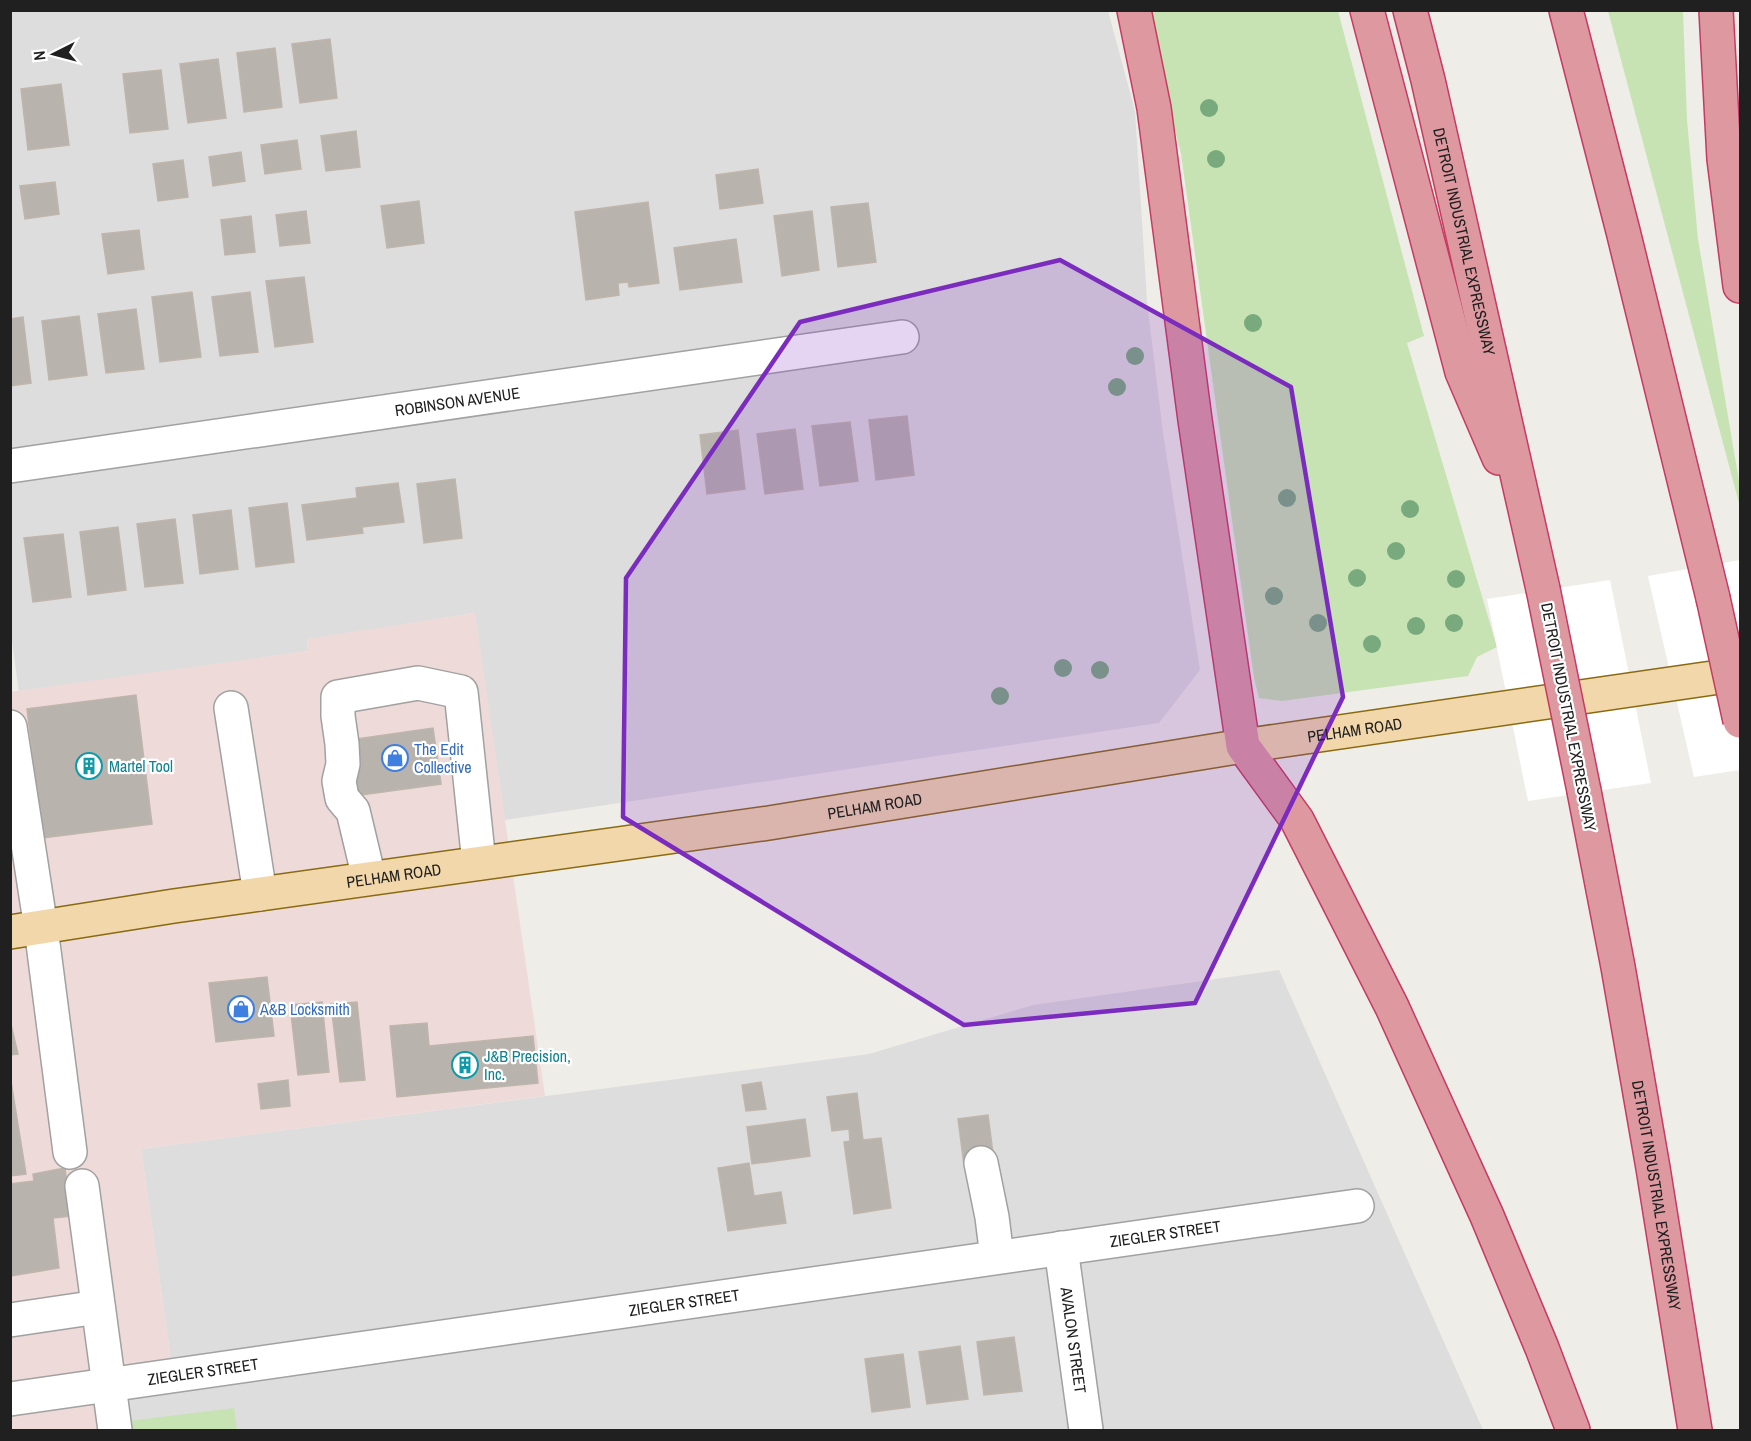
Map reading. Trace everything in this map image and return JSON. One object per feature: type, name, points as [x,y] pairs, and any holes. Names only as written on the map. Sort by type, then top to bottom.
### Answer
[{"type":"highway","points":[[1134,10],[1155,108],[1195,420],[1243,746],[1297,820],[1392,1007],[1487,1216],[1542,1348],[1573,1431]]},
{"type":"highway","points":[[1368,10],[1462,372],[1531,534]]},
{"type":"highway","name":"DETROIT INDUSTRIAL EXPRESSWAY","points":[[1410,10],[1431,92],[1531,534],[1584,790],[1649,1144],[1695,1431]]},
{"type":"highway","points":[[1566,10],[1713,598],[1740,721]]},
{"type":"highway","points":[[1717,17],[1724,159],[1740,286]]},
{"type":"main road","name":"PELHAM ROAD","points":[[26,930],[369,878],[769,823],[1243,746],[1740,674]]},
{"type":"street","name":"ROBINSON AVENUE","points":[[10,465],[902,337]]},
{"type":"street","points":[[369,878],[353,811],[342,798],[339,781],[343,764],[338,697],[418,683],[461,692],[478,863]]},
{"type":"street","points":[[231,708],[260,894]]},
{"type":"street","points":[[10,727],[26,930],[70,1152]]},
{"type":"street","points":[[981,1163],[997,1257]]},
{"type":"street","points":[[82,1186],[115,1431]]},
{"type":"street","name":"ZIEGLER STREET","points":[[10,1399],[1358,1206]]},
{"type":"street","name":"AVALON STREET","points":[[1061,1248],[1086,1431]]},
{"type":"street","points":[[10,1320],[98,1307]]},
{"type":"highlighted area","points":[[1060,260],[1291,387],[1343,697],[1195,1003],[964,1025],[623,817],[626,578],[800,322]]},
{"type":"shaded area","points":[[10,11],[1108,11],[1135,111],[1147,301],[1163,433],[1200,670],[1159,723],[505,820],[474,613],[307,640],[308,651],[19,693],[10,626]]},
{"type":"shaded area","points":[[475,613],[545,1096],[141,1149],[173,1375],[108,1385],[115,1430],[11,1430],[10,692],[308,651],[307,639]]},
{"type":"shaded area","points":[[1279,970],[1483,1430],[115,1430],[108,1384],[173,1375],[141,1149],[869,1054],[1033,1005]]},
{"type":"green space","points":[[1145,11],[1338,11],[1424,336],[1407,343],[1497,647],[1477,657],[1468,676],[1282,701],[1259,698],[1254,678],[1181,154]]},
{"type":"green space","points":[[1608,11],[1683,11],[1687,120],[1698,239],[1740,487],[1740,507]]},
{"type":"green space","points":[[234,1408],[237,1430],[129,1430],[128,1421]]},
{"type":"pier","points":[[1740,560],[1740,770],[1694,777],[1648,576]]},
{"type":"pier","points":[[1610,580],[1651,783],[1528,801],[1487,599]]},
{"type":"building","points":[[330,39],[337,98],[300,103],[292,44]]},
{"type":"building","points":[[275,48],[282,107],[244,112],[237,53]]},
{"type":"building","points":[[218,59],[226,118],[188,123],[180,64]]},
{"type":"building","points":[[161,70],[168,129],[130,133],[123,74]]},
{"type":"building","points":[[61,84],[69,145],[28,150],[21,89]]},
{"type":"building","points":[[356,131],[360,167],[326,171],[321,136]]},
{"type":"building","points":[[297,140],[301,169],[265,174],[261,145]]},
{"type":"building","points":[[241,152],[245,181],[213,186],[209,157]]},
{"type":"building","points":[[183,160],[188,197],[158,201],[153,164]]},
{"type":"building","points":[[758,169],[763,203],[720,209],[716,175]]},
{"type":"building","points":[[55,182],[59,214],[25,219],[20,186]]},
{"type":"building","points":[[419,201],[424,243],[387,248],[381,206]]},
{"type":"building","points":[[648,202],[659,283],[629,287],[628,282],[618,283],[619,295],[586,300],[575,212]]},
{"type":"building","points":[[868,203],[876,262],[838,267],[831,207]]},
{"type":"building","points":[[306,211],[310,243],[280,246],[276,215]]},
{"type":"building","points":[[812,211],[819,270],[782,276],[774,216]]},
{"type":"building","points":[[251,216],[255,252],[225,255],[221,220]]},
{"type":"building","points":[[139,230],[144,269],[108,274],[102,234]]},
{"type":"building","points":[[736,239],[742,282],[680,290],[674,248]]},
{"type":"building","points":[[304,277],[313,342],[275,347],[266,281]]},
{"type":"building","points":[[192,292],[201,357],[160,362],[152,297]]},
{"type":"building","points":[[250,292],[258,352],[220,356],[212,297]]},
{"type":"building","points":[[136,309],[144,369],[106,373],[98,314]]},
{"type":"building","points":[[79,316],[87,375],[49,380],[42,321]]},
{"type":"building","points":[[23,317],[31,383],[10,386],[10,319]]},
{"type":"building","points":[[907,416],[914,475],[876,480],[869,420]]},
{"type":"building","points":[[850,422],[858,481],[820,486],[812,426]]},
{"type":"building","points":[[795,429],[803,489],[765,494],[757,434]]},
{"type":"building","points":[[738,430],[745,489],[707,494],[700,435]]},
{"type":"building","points":[[455,479],[462,538],[424,543],[417,484]]},
{"type":"building","points":[[398,483],[404,522],[362,527],[363,533],[307,540],[302,505],[357,498],[356,488]]},
{"type":"building","points":[[287,503],[294,562],[256,567],[249,508]]},
{"type":"building","points":[[231,510],[238,569],[200,574],[193,515]]},
{"type":"building","points":[[175,519],[183,583],[145,587],[137,524]]},
{"type":"building","points":[[118,527],[126,590],[88,595],[80,532]]},
{"type":"building","points":[[63,534],[71,597],[33,602],[24,538]]},
{"type":"building","name":"Martel Tool","points":[[136,695],[152,824],[43,838],[27,709]]},
{"type":"building","name":"The Edit Collective","points":[[433,728],[441,784],[354,796],[350,740]]},
{"type":"building","name":"A&B Locksmith","points":[[267,977],[274,1036],[216,1042],[209,983]]},
{"type":"building","points":[[322,1002],[329,1072],[298,1075],[290,1005]]},
{"type":"building","points":[[357,1002],[365,1080],[340,1082],[331,1004]]},
{"type":"building","points":[[10,1020],[18,1054],[10,1055]]},
{"type":"building","name":"J&B Precision, Inc.","points":[[427,1023],[429,1046],[533,1036],[538,1083],[397,1097],[390,1026]]},
{"type":"building","points":[[10,1075],[26,1174],[10,1176]]},
{"type":"building","points":[[288,1080],[290,1106],[261,1109],[258,1084]]},
{"type":"building","points":[[761,1082],[766,1109],[746,1111],[742,1085]]},
{"type":"building","points":[[857,1093],[863,1140],[881,1138],[891,1208],[854,1214],[844,1142],[850,1141],[849,1129],[832,1131],[827,1097]]},
{"type":"building","points":[[988,1115],[994,1161],[964,1165],[958,1119]]},
{"type":"building","points":[[805,1119],[810,1156],[752,1164],[747,1127]]},
{"type":"building","points":[[749,1163],[754,1196],[781,1192],[786,1223],[728,1231],[718,1168]]},
{"type":"building","points":[[65,1168],[71,1216],[53,1218],[59,1268],[10,1276],[10,1184],[34,1181],[33,1174]]},
{"type":"building","points":[[1014,1337],[1022,1391],[984,1395],[977,1342]]},
{"type":"building","points":[[960,1346],[968,1399],[927,1404],[919,1352]]},
{"type":"building","points":[[903,1354],[910,1407],[872,1412],[865,1359]]},
{"type":"place","name":"The Edit Collective","points":[[395,758]]},
{"type":"place","name":"Martel Tool","points":[[89,766]]},
{"type":"place","name":"A&B Locksmith","points":[[241,1009]]},
{"type":"place","name":"J&B Precision, Inc.","points":[[465,1065]]}]
